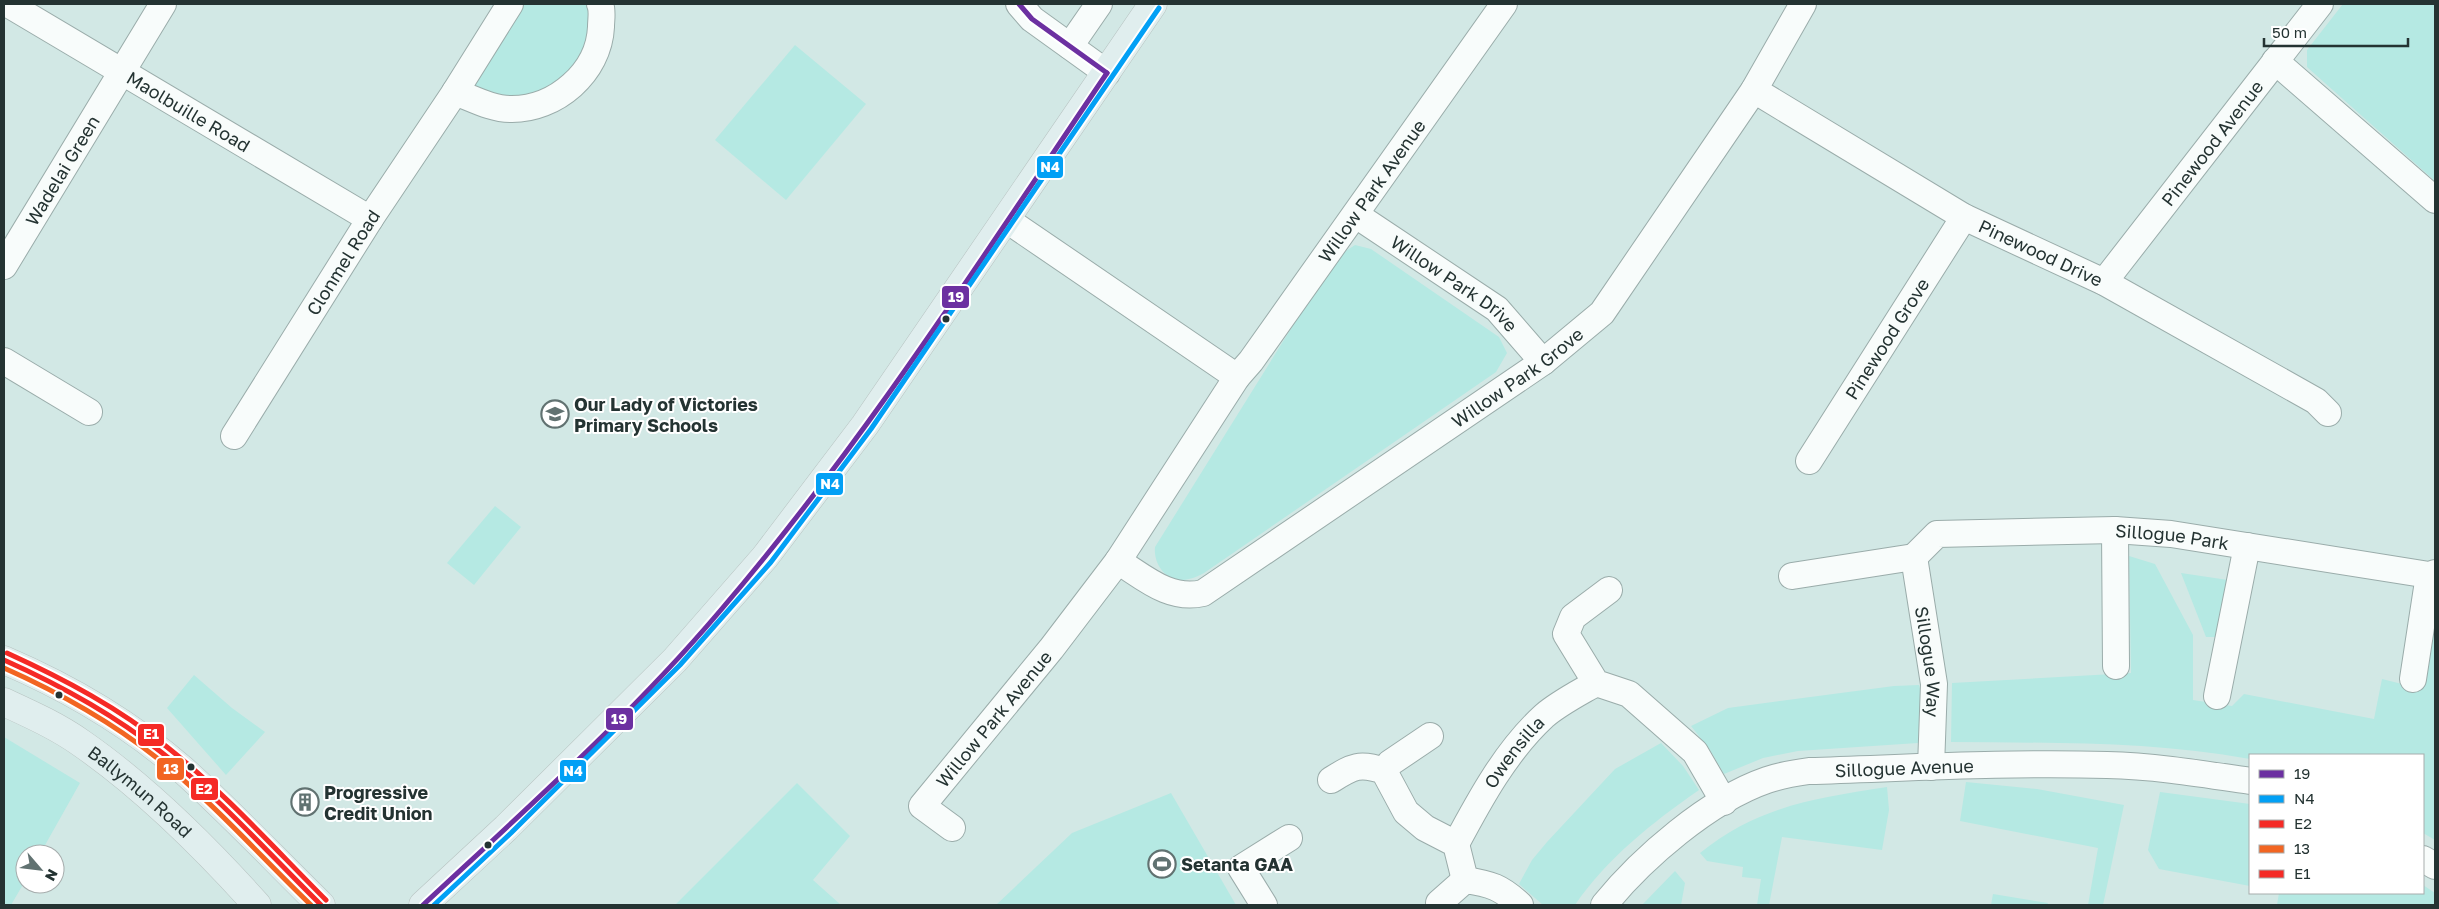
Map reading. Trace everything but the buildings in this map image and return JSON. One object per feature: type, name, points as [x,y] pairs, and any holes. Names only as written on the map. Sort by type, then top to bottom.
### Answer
[{"type":"main road","points":[[422,905],[506,828],[618,718],[675,660],[765,557],[865,425],[1153,4]]},
{"type":"main road","points":[[4,660],[84,701],[132,731],[175,764],[320,905]]},
{"type":"main road","name":"Ballymun Road","points":[[4,702],[42,719],[80,742],[104,760],[209,852],[257,905]]},
{"type":"street","name":"Maolbuille Road","points":[[8,4],[370,219]]},
{"type":"street","name":"Wadelai Green","points":[[4,266],[163,4]]},
{"type":"street","name":"Clonmel Road","points":[[234,436],[370,219],[455,92],[510,4]]},
{"type":"street","points":[[455,92],[491,106],[511,110],[540,104],[560,94],[577,82],[593,61],[601,38],[600,4]]},
{"type":"street","points":[[1019,4],[1032,19],[1107,73]]},
{"type":"street","points":[[1070,46],[1099,4]]},
{"type":"street","name":"Willow Park Avenue","points":[[952,828],[922,806],[1051,649],[1118,562],[1237,377],[1251,361],[1356,215],[1504,4]]},
{"type":"street","name":"Willow Park Grove","points":[[1118,562],[1167,592],[1190,596],[1203,592],[1543,362],[1602,313],[1754,90],[1803,4]]},
{"type":"street","name":"Pinewood Avenue","points":[[2104,282],[2320,4]]},
{"type":"street","points":[[2275,61],[2435,200]]},
{"type":"street","name":"Pinewood Drive","points":[[1754,90],[1964,217],[2104,282],[2316,400],[2328,413]]},
{"type":"street","name":"Willow Park Drive","points":[[1356,215],[1498,309],[1543,362]]},
{"type":"street","name":"Pinewood Grove","points":[[1809,461],[1964,217]]},
{"type":"street","points":[[1007,220],[1237,377]]},
{"type":"street","points":[[4,361],[90,412]]},
{"type":"street","points":[[2115,530],[2116,666]]},
{"type":"street","name":"Sillogue Park","points":[[1914,557],[1938,534],[2115,530],[2171,534],[2432,574]]},
{"type":"street","points":[[2217,696],[2248,546]]},
{"type":"street","points":[[1792,576],[1914,557]]},
{"type":"street","name":"Sillogue Way","points":[[1914,557],[1934,684],[1931,767]]},
{"type":"street","points":[[2413,680],[2432,574]]},
{"type":"street","points":[[1609,590],[1573,617],[1566,634],[1596,683],[1629,694],[1695,752],[1724,802]]},
{"type":"street","name":"Owensilla","points":[[1456,844],[1497,772],[1519,742],[1546,715],[1596,683]]},
{"type":"street","points":[[1384,771],[1390,763],[1430,736]]},
{"type":"street","points":[[1331,780],[1353,767],[1368,765],[1384,771],[1406,812],[1425,828],[1456,844],[1465,880]]},
{"type":"street","name":"Sillogue Avenue","points":[[1604,905],[1639,866],[1670,840],[1724,802],[1766,780],[1787,775],[1808,771],[1931,767],[2108,765],[2184,771],[2249,780]]},
{"type":"street","points":[[1264,905],[1241,868],[1289,838]]},
{"type":"street","points":[[2424,860],[2435,866]]},
{"type":"street","points":[[1439,903],[1465,880],[1493,884],[1506,891],[1520,905]]},
{"type":"shaded area","points":[[525,4],[592,4],[585,51],[565,80],[528,96],[505,98],[474,85]]},
{"type":"shaded area","points":[[2343,4],[2435,4],[2435,181],[2307,67],[2307,50]]},
{"type":"shaded area","points":[[795,45],[866,104],[786,200],[715,140]]},
{"type":"shaded area","points":[[1355,245],[1371,249],[1499,337],[1507,353],[1496,372],[1204,573],[1193,578],[1181,580],[1168,576],[1159,567],[1155,547],[1335,258]]},
{"type":"shaded area","points":[[495,506],[521,527],[474,585],[447,563]]},
{"type":"shaded area","points":[[2129,556],[2155,564],[2193,635],[2193,700],[2232,706],[2244,694],[2374,719],[2382,679],[2418,688],[2435,606],[2435,840],[2424,834],[2424,754],[2249,754],[2249,759],[2213,753],[2138,746],[1951,742],[1952,683],[2131,673]]},
{"type":"shaded area","points":[[2181,573],[2228,580],[2218,637],[2206,637]]},
{"type":"shaded area","points":[[194,675],[232,708],[265,732],[226,775],[167,708]]},
{"type":"shaded area","points":[[1919,685],[1921,692],[1918,743],[1798,751],[1763,758],[1724,774],[1710,750],[1691,726],[1728,708],[1894,686]]},
{"type":"shaded area","points":[[4,737],[80,783],[46,844],[15,844],[15,894],[17,894],[11,905],[4,905]]},
{"type":"shaded area","points":[[1661,743],[1683,766],[1699,790],[1648,828],[1616,856],[1575,905],[1543,905],[1519,884],[1532,860],[1615,769]]},
{"type":"shaded area","points":[[1966,782],[2037,789],[2124,805],[2103,905],[2088,905],[2098,848],[1960,821]]},
{"type":"shaded area","points":[[797,783],[850,836],[813,880],[841,905],[675,905]]},
{"type":"shaded area","points":[[1887,787],[1889,810],[1882,850],[1782,837],[1769,905],[1757,905],[1761,879],[1742,877],[1743,867],[1707,861],[1700,853],[1744,824],[1766,814],[1812,800]]},
{"type":"shaded area","points":[[2160,792],[2249,804],[2249,886],[2159,869],[2148,850]]},
{"type":"shaded area","points":[[1171,793],[1236,905],[996,905],[1072,833]]},
{"type":"shaded area","points":[[1675,871],[1685,883],[1681,905],[1642,905]]},
{"type":"shaded area","points":[[2424,886],[2435,893],[2435,905],[2277,905],[2279,894],[2424,894]]},
{"type":"shaded area","points":[[1993,894],[2048,903],[2047,905],[1991,905]]},
{"type":"transit line","name":"19","points":[[1019,4],[1032,19],[1107,73]]},
{"type":"transit line","name":"N4","points":[[434,905],[511,833],[680,665],[771,562],[871,429],[1159,8]]},
{"type":"transit line","name":"19","points":[[423,905],[613,726],[686,650],[773,547],[824,482],[921,348],[1107,73]]},
{"type":"transit line","name":"E1","points":[[7,653],[90,695],[149,733],[209,783],[326,900]]},
{"type":"transit line","name":"E2","points":[[4,660],[86,701],[143,738],[203,788],[321,905]]},
{"type":"transit line","name":"13","points":[[4,668],[83,708],[139,744],[198,793],[311,905]]},
{"type":"place","name":"Our Lady of Victories Primary Schools","points":[[555,414]]},
{"type":"place","name":"Progressive Credit Union","points":[[305,802]]},
{"type":"place","name":"Setanta GAA","points":[[1162,864]]}]
